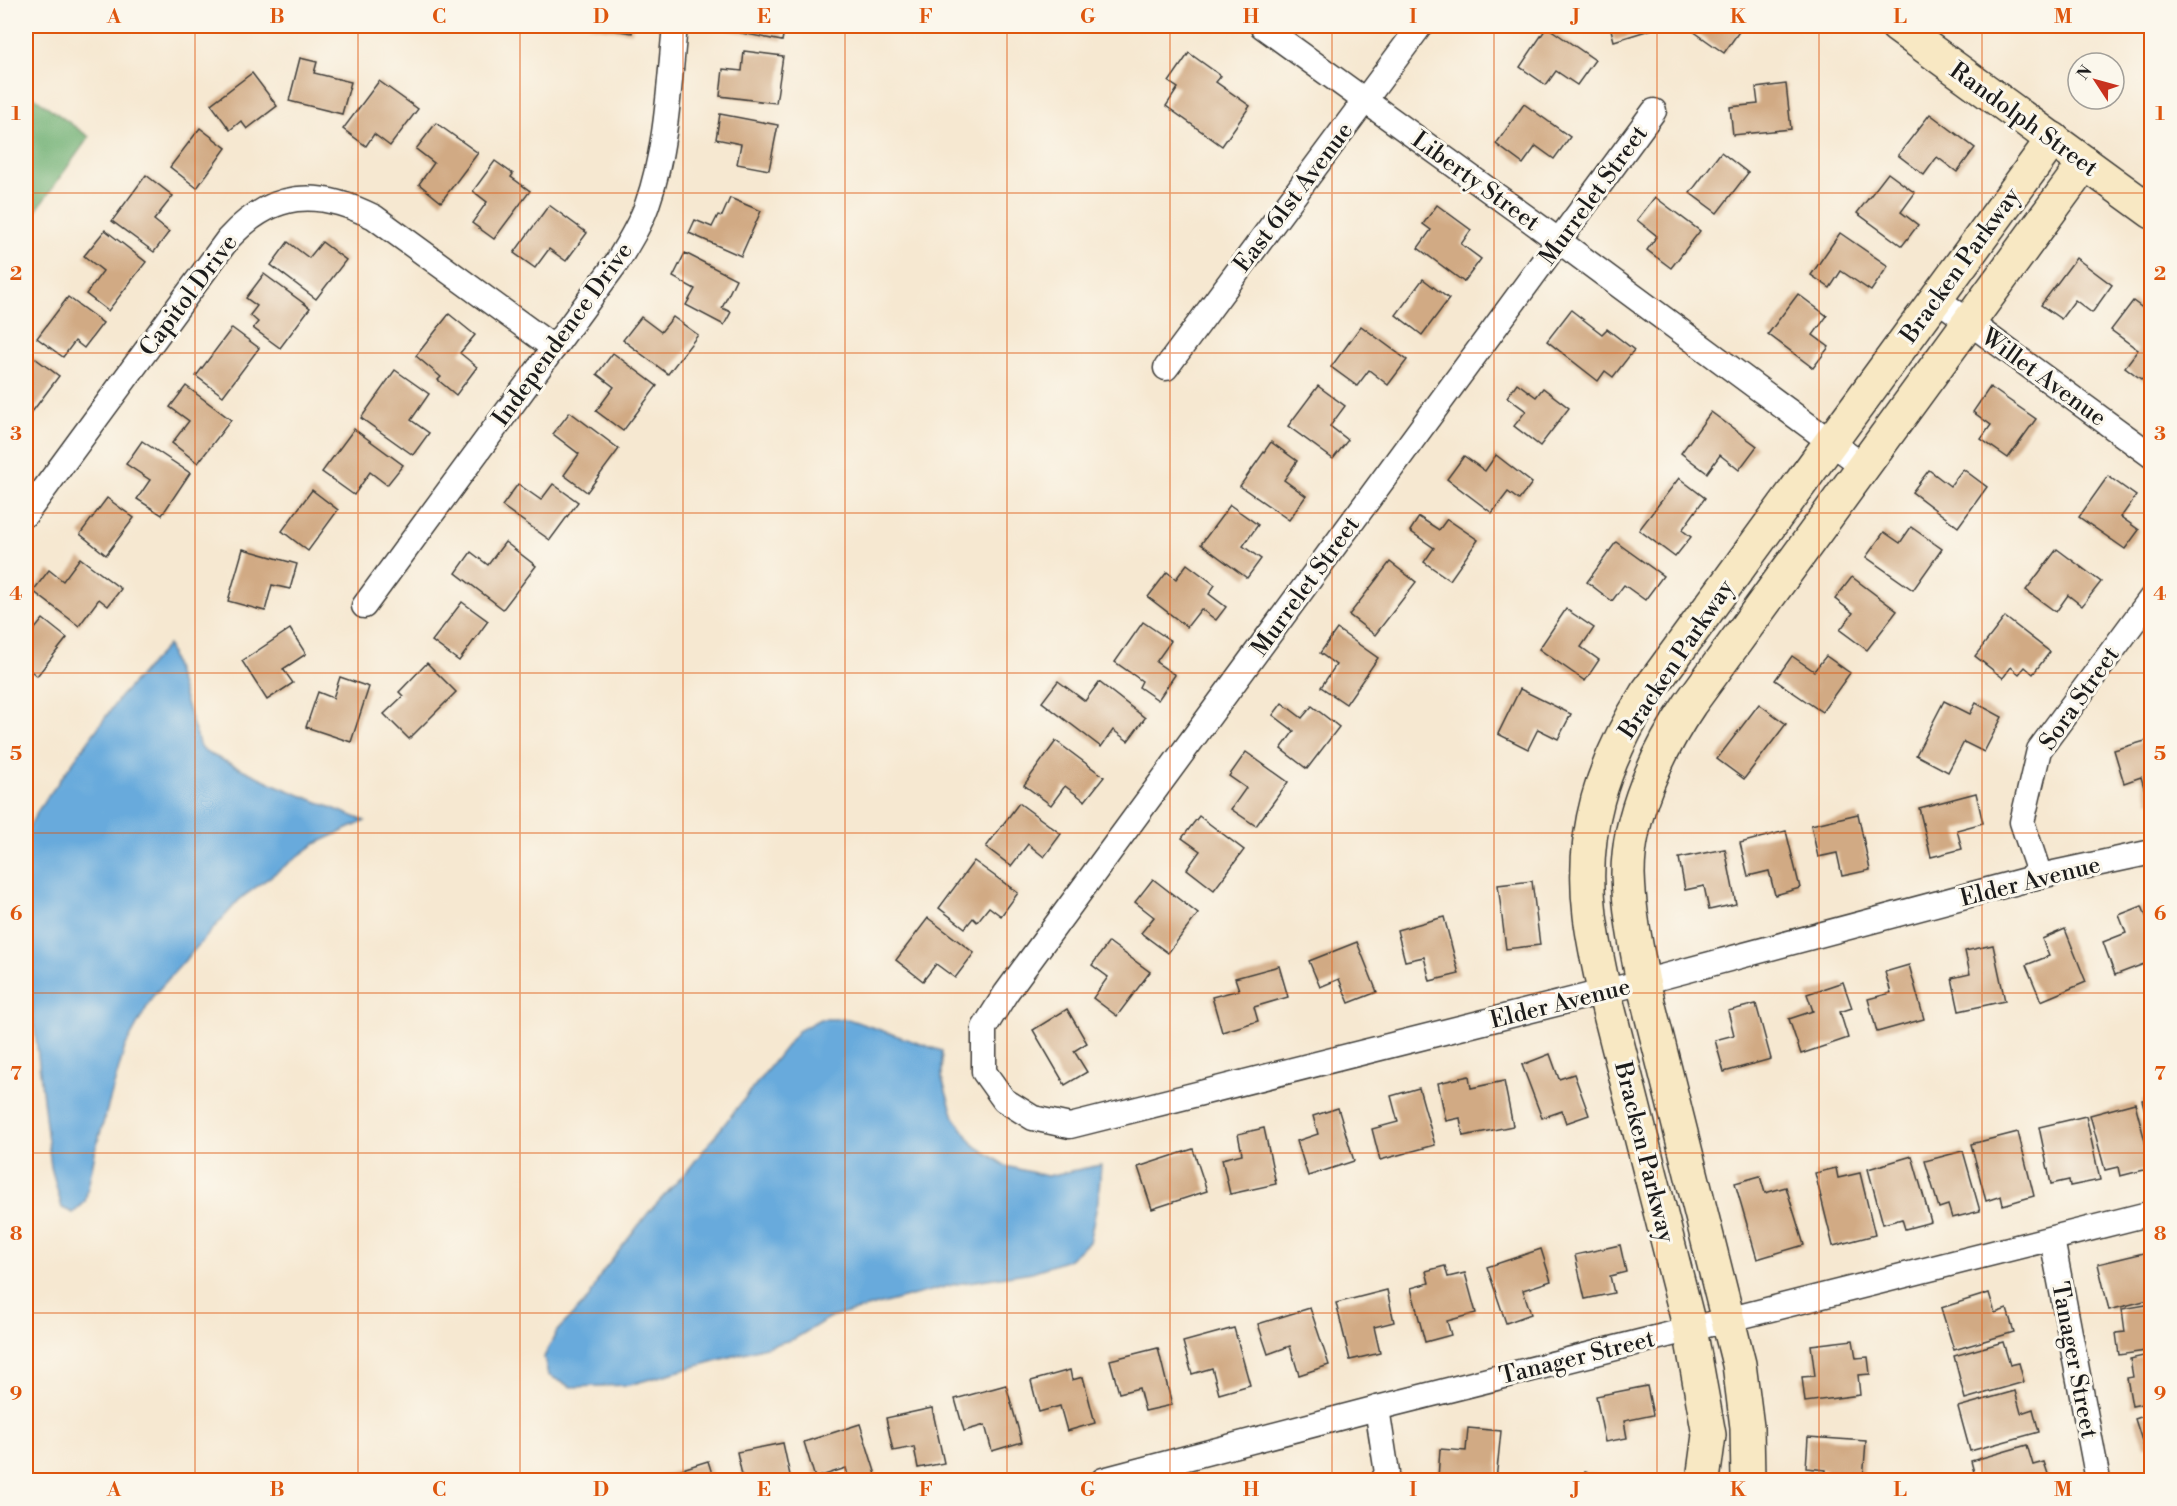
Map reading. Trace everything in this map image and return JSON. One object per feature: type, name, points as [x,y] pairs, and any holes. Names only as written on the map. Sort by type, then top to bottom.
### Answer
[{"type":"street","name":"Independence Drive","points":[[364,606],[554,348],[616,262],[633,234],[654,185],[663,140],[675,26]]},
{"type":"street","name":"Liberty Street","points":[[1262,26],[1559,241],[1863,466]]},
{"type":"street","name":"East 61st Avenue","points":[[1166,368],[1420,26]]},
{"type":"street","name":"Randolph Street","points":[[1897,26],[2151,212]]},
{"type":"street","name":"Murrelet Street","points":[[984,1072],[984,1028],[1006,993],[1654,111]]},
{"type":"street","name":"Bracken Parkway","points":[[1703,1480],[1709,1435],[1690,1329],[1593,937],[1588,872],[1591,829],[1597,800],[1618,742],[1646,694],[2053,139]]},
{"type":"street","name":"Bracken Parkway","points":[[1748,1480],[1749,1457],[1744,1396],[1728,1319],[1643,982],[1633,928],[1628,871],[1632,840],[1649,778],[1681,718],[2085,163]]},
{"type":"street","name":"Capitol Drive","points":[[26,514],[228,239],[248,220],[287,201],[312,197],[323,198],[353,206],[374,217],[554,348]]},
{"type":"street","name":"Willet Avenue","points":[[1936,298],[2151,456]]},
{"type":"street","name":"Sora Street","points":[[2040,876],[2022,822],[2039,750],[2151,597]]},
{"type":"street","name":"Elder Avenue","points":[[984,1072],[1004,1100],[1033,1118],[1070,1126],[1643,982],[2040,876],[2151,852]]},
{"type":"street","name":"Tanager Street","points":[[1103,1480],[1377,1407],[2151,1213]]},
{"type":"street","name":"Tanager Street","points":[[2052,1239],[2098,1480]]},
{"type":"street","points":[[1377,1407],[1387,1473],[1383,1480]]},
{"type":"green space","points":[[26,91],[89,137],[26,225]]},
{"type":"water","points":[[168,645],[200,747],[278,786],[365,821],[315,844],[240,899],[153,996],[125,1047],[96,1148],[85,1202],[73,1213],[62,1208],[51,1167],[26,961],[26,832],[39,809],[120,697]]},
{"type":"water","points":[[820,1019],[848,1019],[942,1051],[942,1079],[954,1117],[974,1145],[1006,1166],[1047,1176],[1101,1165],[1098,1201],[1089,1242],[1068,1260],[1032,1272],[956,1284],[829,1318],[794,1339],[629,1385],[571,1387],[548,1375],[544,1357],[557,1331],[589,1298],[601,1274],[648,1213],[688,1170],[798,1031]]},
{"type":"building","points":[[586,26],[633,26],[632,33]]},
{"type":"building","points":[[727,26],[785,26],[782,41],[726,30]]},
{"type":"building","points":[[1610,26],[1655,26],[1656,28],[1614,41]]},
{"type":"building","points":[[1686,26],[1743,26],[1724,53]]},
{"type":"building","points":[[1547,27],[1595,60],[1577,85],[1556,71],[1546,85],[1520,67]]},
{"type":"building","points":[[744,51],[783,56],[776,103],[720,96],[723,69],[742,71]]},
{"type":"building","points":[[1189,53],[1221,76],[1216,82],[1250,106],[1222,146],[1166,106],[1178,88],[1169,82]]},
{"type":"building","points":[[300,58],[317,62],[314,73],[351,82],[342,114],[289,101]]},
{"type":"building","points":[[252,73],[277,106],[247,129],[241,121],[230,130],[211,104]]},
{"type":"building","points":[[379,81],[418,109],[390,146],[374,134],[366,146],[343,129]]},
{"type":"building","points":[[1786,84],[1791,129],[1733,135],[1730,107],[1758,104],[1756,88]]},
{"type":"building","points":[[1524,104],[1570,137],[1554,159],[1536,146],[1523,164],[1496,144]]},
{"type":"building","points":[[720,114],[778,125],[769,170],[737,164],[741,144],[716,139]]},
{"type":"building","points":[[1930,114],[1975,148],[1957,172],[1937,157],[1924,175],[1898,155]]},
{"type":"building","points":[[436,123],[478,153],[441,202],[419,184],[434,163],[416,149]]},
{"type":"building","points":[[200,128],[226,148],[197,188],[170,167]]},
{"type":"building","points":[[1721,152],[1748,173],[1717,213],[1690,193]]},
{"type":"building","points":[[495,161],[513,174],[511,177],[530,191],[494,239],[472,223],[487,202],[473,191]]},
{"type":"building","points":[[1888,173],[1915,193],[1901,212],[1918,225],[1902,246],[1857,213]]},
{"type":"building","points":[[146,175],[173,196],[154,220],[169,232],[154,252],[112,221]]},
{"type":"building","points":[[1655,197],[1700,231],[1671,268],[1647,250],[1657,236],[1637,220]]},
{"type":"building","points":[[730,198],[761,211],[741,256],[689,233],[695,220],[712,227],[718,215],[722,216]]},
{"type":"building","points":[[549,205],[587,233],[566,261],[549,249],[535,268],[514,253]]},
{"type":"building","points":[[1437,205],[1471,230],[1461,244],[1481,259],[1464,282],[1418,248],[1431,230],[1423,224]]},
{"type":"building","points":[[105,230],[146,262],[108,311],[86,294],[103,271],[84,256]]},
{"type":"building","points":[[1840,233],[1888,266],[1871,291],[1841,271],[1830,288],[1811,275]]},
{"type":"building","points":[[288,242],[309,258],[322,242],[346,260],[316,299],[271,265]]},
{"type":"building","points":[[685,253],[736,279],[722,308],[731,312],[724,325],[686,305],[695,289],[673,277]]},
{"type":"building","points":[[2076,258],[2112,285],[2092,313],[2075,300],[2061,319],[2041,305]]},
{"type":"building","points":[[264,274],[310,308],[280,348],[253,328],[258,322],[250,315],[257,306],[246,298]]},
{"type":"building","points":[[1423,279],[1449,299],[1422,335],[1396,315]]},
{"type":"building","points":[[1798,294],[1827,316],[1813,335],[1829,347],[1813,368],[1768,334]]},
{"type":"building","points":[[68,297],[103,323],[84,348],[75,341],[63,357],[37,338]]},
{"type":"building","points":[[2133,301],[2152,315],[2152,373],[2145,382],[2125,367],[2138,350],[2111,330]]},
{"type":"building","points":[[1571,310],[1602,334],[1607,329],[1634,350],[1613,377],[1605,371],[1598,381],[1547,341]]},
{"type":"building","points":[[449,314],[475,335],[460,353],[477,367],[456,395],[438,380],[441,377],[416,356]]},
{"type":"building","points":[[641,317],[661,332],[673,317],[698,335],[668,374],[623,340]]},
{"type":"building","points":[[1361,326],[1407,360],[1388,385],[1369,370],[1357,386],[1331,367]]},
{"type":"building","points":[[232,328],[259,348],[223,396],[196,376]]},
{"type":"building","points":[[613,353],[657,386],[623,431],[596,411],[614,387],[597,374]]},
{"type":"building","points":[[32,356],[59,376],[29,416],[26,413],[26,365]]},
{"type":"building","points":[[395,370],[429,394],[411,420],[429,433],[413,455],[361,418]]},
{"type":"building","points":[[1517,383],[1536,397],[1543,388],[1569,408],[1540,446],[1514,426],[1526,411],[1507,397]]},
{"type":"building","points":[[186,386],[231,420],[198,463],[172,443],[189,421],[170,407]]},
{"type":"building","points":[[1318,386],[1345,406],[1330,426],[1348,440],[1333,459],[1288,426]]},
{"type":"building","points":[[1990,387],[2036,419],[2008,458],[1981,439],[1991,425],[1973,412]]},
{"type":"building","points":[[570,412],[619,449],[587,492],[564,475],[579,454],[553,434]]},
{"type":"building","points":[[1711,412],[1757,446],[1739,470],[1720,455],[1707,473],[1681,453]]},
{"type":"building","points":[[354,429],[403,465],[387,485],[370,472],[354,495],[322,472]]},
{"type":"building","points":[[142,441],[190,473],[162,515],[137,499],[150,480],[126,464]]},
{"type":"building","points":[[1271,442],[1297,461],[1284,480],[1306,496],[1289,520],[1240,486]]},
{"type":"building","points":[[1496,455],[1532,483],[1519,500],[1508,492],[1492,513],[1447,479],[1464,456],[1485,471]]},
{"type":"building","points":[[1963,469],[1987,487],[1958,527],[1912,492],[1929,470],[1950,486]]},
{"type":"building","points":[[2108,476],[2136,496],[2121,517],[2139,530],[2125,549],[2079,517]]},
{"type":"building","points":[[1679,478],[1705,498],[1682,530],[1691,537],[1675,557],[1639,530]]},
{"type":"building","points":[[518,484],[541,500],[553,484],[578,502],[550,540],[502,506]]},
{"type":"building","points":[[312,490],[338,510],[308,551],[282,531]]},
{"type":"building","points":[[107,498],[134,518],[106,555],[80,534]]},
{"type":"building","points":[[1230,505],[1258,525],[1243,546],[1261,559],[1247,578],[1201,544]]},
{"type":"building","points":[[1419,517],[1439,530],[1447,519],[1478,540],[1450,580],[1424,562],[1434,548],[1410,531]]},
{"type":"building","points":[[1911,527],[1942,549],[1913,590],[1866,557],[1884,532],[1900,543]]},
{"type":"building","points":[[505,542],[536,566],[503,609],[456,573],[471,552],[488,565]]},
{"type":"building","points":[[1616,542],[1663,576],[1645,600],[1624,585],[1612,601],[1587,582]]},
{"type":"building","points":[[243,549],[297,564],[290,589],[272,585],[265,611],[228,601]]},
{"type":"building","points":[[2057,549],[2101,582],[2082,606],[2068,595],[2056,612],[2026,590]]},
{"type":"building","points":[[80,558],[121,589],[108,606],[99,599],[79,626],[33,591],[49,570],[63,581]]},
{"type":"building","points":[[1390,562],[1416,582],[1375,635],[1349,615]]},
{"type":"building","points":[[1187,564],[1215,585],[1209,594],[1226,607],[1216,620],[1201,609],[1187,627],[1148,597],[1167,572],[1176,579]]},
{"type":"building","points":[[1852,577],[1897,611],[1867,650],[1840,630],[1853,613],[1835,599]]},
{"type":"building","points":[[462,602],[488,621],[459,661],[432,641]]},
{"type":"building","points":[[1566,609],[1594,628],[1581,647],[1599,660],[1585,681],[1539,649]]},
{"type":"building","points":[[2005,617],[2050,652],[2033,674],[2025,667],[2019,674],[2011,667],[2003,678],[1975,656]]},
{"type":"building","points":[[43,619],[67,638],[37,676],[26,667],[26,632],[30,635]]},
{"type":"building","points":[[1143,622],[1171,641],[1156,662],[1175,675],[1158,700],[1139,687],[1142,681],[1115,662]]},
{"type":"building","points":[[290,629],[306,654],[283,669],[293,683],[267,700],[242,661]]},
{"type":"building","points":[[1337,629],[1378,658],[1346,704],[1321,687],[1336,665],[1320,653]]},
{"type":"building","points":[[1792,656],[1814,671],[1826,656],[1850,673],[1822,712],[1775,680]]},
{"type":"building","points":[[427,663],[456,692],[409,739],[384,714],[403,696],[399,692]]},
{"type":"building","points":[[340,677],[369,687],[351,742],[306,727],[318,692],[333,698]]},
{"type":"building","points":[[1058,681],[1085,701],[1099,682],[1145,718],[1128,741],[1113,730],[1101,747],[1042,702]]},
{"type":"building","points":[[1520,689],[1571,714],[1558,739],[1538,729],[1528,749],[1498,734]]},
{"type":"building","points":[[1944,701],[1970,714],[1976,703],[2002,717],[1984,752],[1964,742],[1948,772],[1916,755]]},
{"type":"building","points":[[1282,703],[1302,718],[1312,706],[1339,727],[1307,769],[1281,749],[1294,731],[1273,715]]},
{"type":"building","points":[[1759,704],[1786,724],[1744,779],[1717,759]]},
{"type":"building","points":[[2152,739],[2152,800],[2148,801],[2141,777],[2124,783],[2114,750]]},
{"type":"building","points":[[1056,741],[1104,777],[1085,801],[1065,786],[1051,805],[1024,785]]},
{"type":"building","points":[[1246,752],[1288,782],[1256,826],[1231,809],[1246,788],[1229,776]]},
{"type":"building","points":[[1976,793],[1983,823],[1957,830],[1962,849],[1931,857],[1919,808]]},
{"type":"building","points":[[1019,803],[1061,834],[1044,857],[1028,844],[1011,866],[986,847]]},
{"type":"building","points":[[1858,814],[1870,870],[1842,876],[1837,853],[1818,857],[1811,825]]},
{"type":"building","points":[[1199,816],[1244,850],[1214,890],[1187,869],[1200,851],[1182,838]]},
{"type":"building","points":[[1786,831],[1800,888],[1775,895],[1769,871],[1748,876],[1740,843]]},
{"type":"building","points":[[1725,849],[1736,904],[1709,910],[1704,886],[1685,890],[1679,858]]},
{"type":"building","points":[[974,861],[1018,893],[1001,916],[989,907],[977,922],[973,918],[965,928],[939,908]]},
{"type":"building","points":[[1153,879],[1198,914],[1168,953],[1141,933],[1154,917],[1135,902]]},
{"type":"building","points":[[1532,881],[1540,945],[1506,949],[1498,885]]},
{"type":"building","points":[[2142,906],[2152,931],[2152,961],[2115,975],[2103,942],[2126,933],[2119,915]]},
{"type":"building","points":[[1444,917],[1459,974],[1430,981],[1424,957],[1405,961],[1397,930]]},
{"type":"building","points":[[928,918],[974,953],[955,978],[936,964],[923,981],[896,960]]},
{"type":"building","points":[[2065,929],[2086,982],[2041,1001],[2026,965],[2049,956],[2042,939]]},
{"type":"building","points":[[1109,942],[1150,972],[1117,1016],[1093,998],[1108,977],[1092,965]]},
{"type":"building","points":[[1357,942],[1377,992],[1349,1003],[1339,979],[1320,987],[1309,961]]},
{"type":"building","points":[[1993,945],[2005,1001],[1959,1011],[1952,978],[1970,974],[1965,951]]},
{"type":"building","points":[[1909,965],[1924,1019],[1877,1032],[1868,999],[1891,993],[1885,972]]},
{"type":"building","points":[[1279,966],[1288,997],[1254,1007],[1258,1021],[1222,1032],[1212,997],[1239,990],[1235,978]]},
{"type":"building","points":[[1843,982],[1852,1008],[1840,1012],[1848,1038],[1801,1054],[1789,1019],[1813,1011],[1807,994]]},
{"type":"building","points":[[1756,1004],[1771,1059],[1724,1072],[1715,1040],[1734,1035],[1728,1011]]},
{"type":"building","points":[[1067,1009],[1087,1043],[1074,1051],[1087,1072],[1065,1085],[1033,1030]]},
{"type":"building","points":[[1550,1054],[1559,1079],[1574,1074],[1589,1115],[1566,1123],[1562,1111],[1542,1118],[1522,1065]]},
{"type":"building","points":[[1469,1076],[1471,1088],[1504,1081],[1513,1126],[1463,1136],[1460,1118],[1446,1121],[1438,1083]]},
{"type":"building","points":[[1419,1088],[1435,1145],[1380,1160],[1372,1129],[1398,1122],[1391,1096]]},
{"type":"building","points":[[2152,1098],[2152,1134],[2151,1134],[2142,1100]]},
{"type":"building","points":[[2135,1103],[2152,1168],[2120,1176],[2118,1167],[2105,1170],[2090,1115]]},
{"type":"building","points":[[1338,1108],[1354,1161],[1308,1176],[1297,1141],[1318,1134],[1313,1116]]},
{"type":"building","points":[[2086,1116],[2100,1180],[2070,1186],[2069,1180],[2051,1184],[2039,1127]]},
{"type":"building","points":[[1264,1128],[1276,1184],[1230,1194],[1222,1159],[1242,1154],[1238,1134]]},
{"type":"building","points":[[2018,1132],[2034,1196],[2003,1205],[2001,1196],[1986,1201],[1971,1144]]},
{"type":"building","points":[[1193,1149],[1207,1191],[1152,1209],[1138,1167]]},
{"type":"building","points":[[1963,1151],[1980,1211],[1952,1218],[1948,1205],[1939,1208],[1925,1161]]},
{"type":"building","points":[[1912,1156],[1931,1222],[1905,1229],[1902,1219],[1883,1224],[1868,1169]]},
{"type":"building","points":[[1836,1168],[1838,1178],[1860,1173],[1875,1235],[1833,1246],[1815,1173]]},
{"type":"building","points":[[1760,1176],[1765,1193],[1786,1187],[1804,1245],[1757,1259],[1735,1183]]},
{"type":"building","points":[[1620,1245],[1626,1272],[1610,1276],[1614,1293],[1585,1299],[1575,1255]]},
{"type":"building","points":[[1541,1249],[1551,1281],[1523,1290],[1531,1314],[1506,1323],[1487,1267]]},
{"type":"building","points":[[2152,1251],[2152,1299],[2109,1310],[2098,1264]]},
{"type":"building","points":[[1445,1266],[1448,1277],[1465,1273],[1476,1313],[1447,1321],[1451,1335],[1425,1342],[1411,1288],[1429,1283],[1426,1271]]},
{"type":"building","points":[[1387,1290],[1394,1322],[1374,1327],[1380,1353],[1350,1360],[1336,1303]]},
{"type":"building","points":[[1989,1293],[1995,1313],[2007,1309],[2014,1332],[1954,1350],[1941,1308]]},
{"type":"building","points":[[2152,1304],[2152,1350],[2119,1355],[2116,1333],[2125,1332],[2122,1309]]},
{"type":"building","points":[[1310,1308],[1329,1365],[1299,1375],[1290,1346],[1268,1354],[1258,1324]]},
{"type":"building","points":[[1234,1328],[1250,1385],[1219,1394],[1212,1368],[1192,1374],[1183,1342]]},
{"type":"building","points":[[1853,1340],[1856,1358],[1868,1357],[1870,1374],[1858,1375],[1860,1395],[1805,1402],[1802,1377],[1815,1376],[1811,1345]]},
{"type":"building","points":[[2003,1342],[2010,1365],[2019,1363],[2024,1382],[1965,1399],[1954,1356]]},
{"type":"building","points":[[1158,1348],[1172,1405],[1145,1411],[1139,1388],[1119,1393],[1110,1360]]},
{"type":"building","points":[[2152,1354],[2152,1402],[2132,1406],[2127,1378],[2133,1377],[2130,1359]]},
{"type":"building","points":[[1070,1370],[1072,1380],[1083,1377],[1095,1423],[1067,1431],[1060,1406],[1039,1412],[1031,1381]]},
{"type":"building","points":[[1006,1385],[1022,1442],[992,1451],[985,1425],[964,1431],[955,1399]]},
{"type":"building","points":[[1647,1386],[1653,1415],[1624,1421],[1627,1438],[1605,1442],[1596,1396]]},
{"type":"building","points":[[2015,1391],[2021,1413],[2033,1409],[2039,1432],[1970,1451],[1958,1407]]},
{"type":"building","points":[[932,1408],[944,1463],[918,1468],[914,1447],[893,1451],[886,1418]]},
{"type":"building","points":[[2152,1413],[2152,1444],[2144,1447],[2135,1419]]},
{"type":"building","points":[[860,1424],[877,1478],[849,1480],[846,1468],[815,1478],[804,1442]]},
{"type":"building","points":[[1468,1428],[1501,1431],[1496,1480],[1438,1478],[1440,1449],[1466,1451]]},
{"type":"building","points":[[1808,1437],[1866,1441],[1863,1480],[1825,1480],[1826,1470],[1806,1468]]},
{"type":"building","points":[[783,1443],[791,1480],[743,1480],[737,1452]]},
{"type":"building","points":[[2027,1445],[2033,1465],[2044,1462],[2050,1480],[1976,1480],[1971,1461]]},
{"type":"building","points":[[708,1461],[714,1480],[662,1480],[660,1476]]},
{"type":"building","points":[[1585,1472],[1621,1480],[1583,1480]]}]
